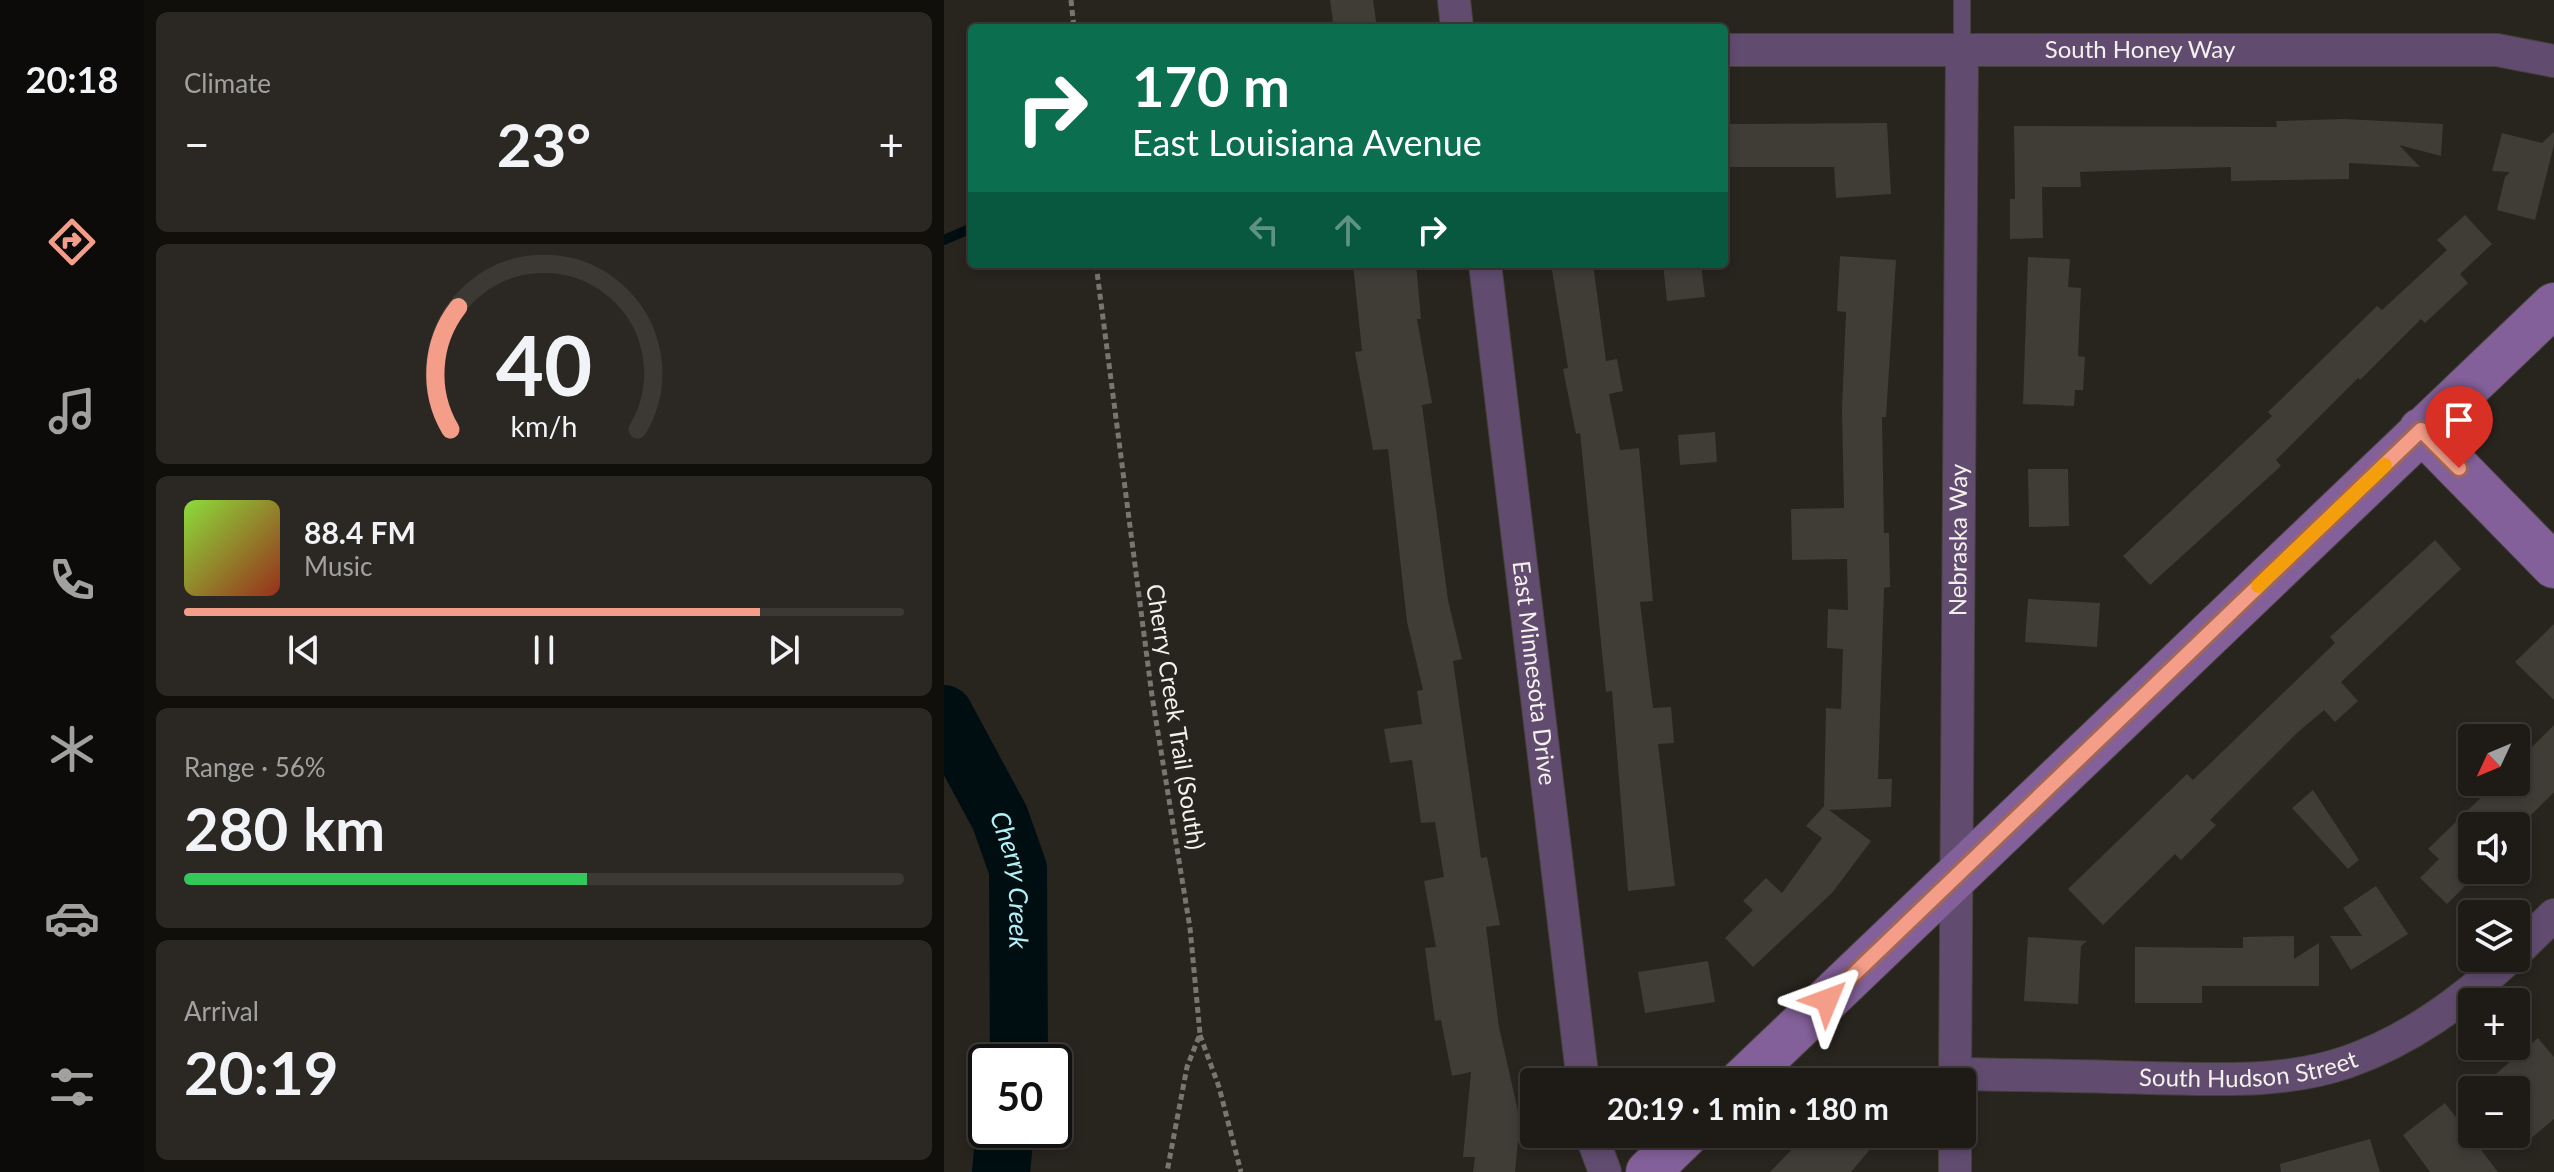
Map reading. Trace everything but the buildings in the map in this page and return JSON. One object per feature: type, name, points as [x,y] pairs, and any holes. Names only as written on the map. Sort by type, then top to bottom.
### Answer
[{"type":"main road","points":[[1756,1068],[2554,305]]},
{"type":"main road","points":[[2421,430],[2554,566]]},
{"type":"main road","points":[[1648,1172],[1673,1148]]},
{"type":"street","points":[[1454,0],[1457,24]]},
{"type":"street","name":"Nebraska Way","points":[[1955,1068],[1962,49]]},
{"type":"street","name":"South Honey Way","points":[[1728,50],[2497,50],[2554,61]]},
{"type":"street","name":"East Minnesota Drive","points":[[1485,268],[1581,1068]]},
{"type":"street","points":[[2530,938],[2554,915]]},
{"type":"street","name":"South Hudson Street","points":[[1976,1078],[2248,1079],[2299,1074],[2347,1062],[2391,1044],[2439,1017],[2492,972]]},
{"type":"street","points":[[1596,1148],[1605,1172]]},
{"type":"street","points":[[1955,1148],[1955,1172]]},
{"type":"lane","name":"Nebraska Way","points":[[1962,0],[1962,49]]},
{"type":"path","points":[[1071,0],[1074,24]]},
{"type":"path","name":"Cherry Creek Trail (South)","points":[[1097,268],[1152,696],[1190,928],[1200,1034],[1187,1067],[1167,1172]]},
{"type":"path","points":[[1200,1034],[1219,1087],[1241,1172]]},
{"type":"waterway","points":[[944,240],[968,230]]},
{"type":"waterway","name":"Cherry Creek","points":[[944,714],[1000,818],[1018,869],[1019,1044]]},
{"type":"waterway","name":"Cherry Creek","points":[[1001,1172],[1003,1148]]},
{"type":"slow traffic","points":[[2258,586],[2385,465]]},
{"type":"route","points":[[1827,1000],[2421,430],[2459,468]]}]
